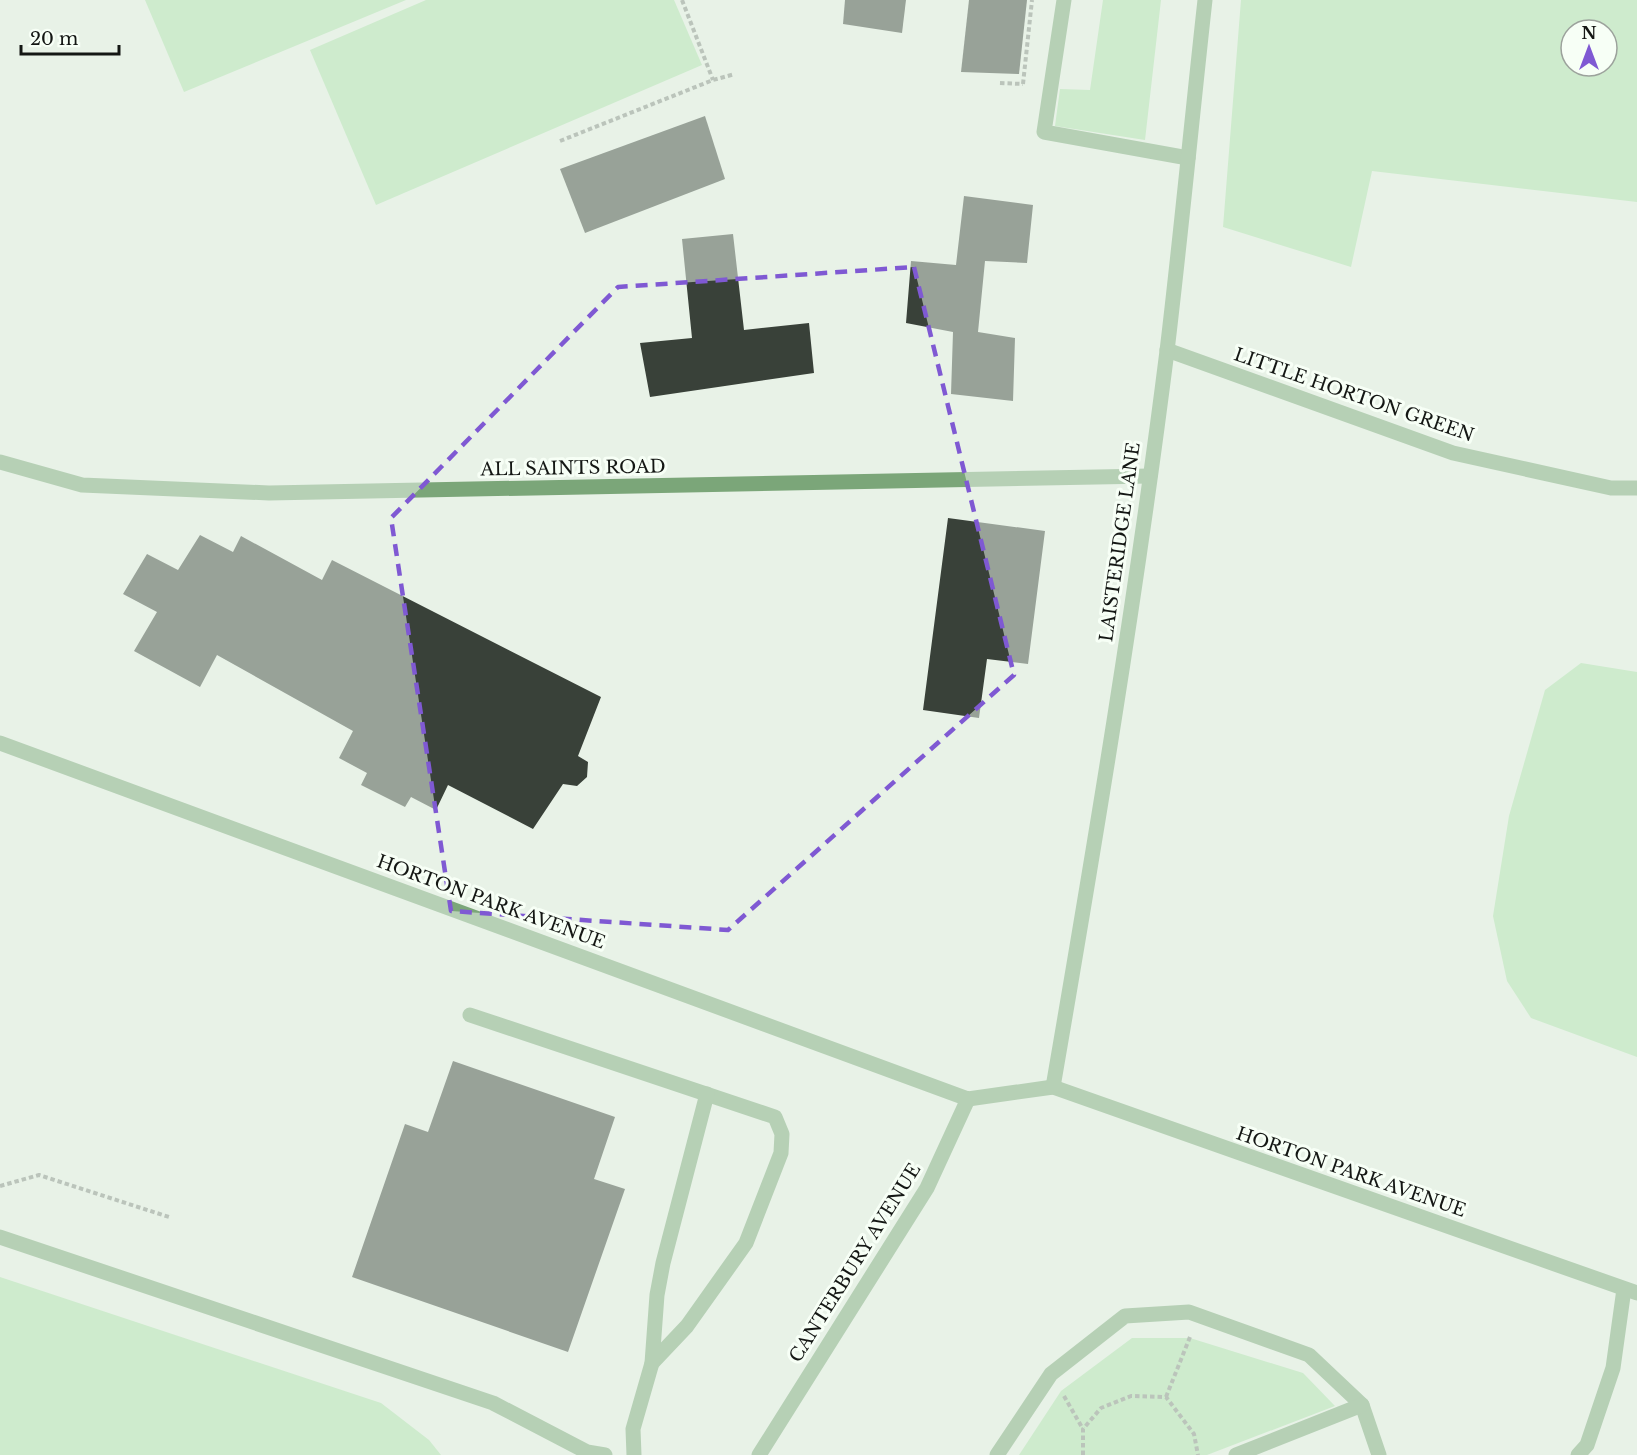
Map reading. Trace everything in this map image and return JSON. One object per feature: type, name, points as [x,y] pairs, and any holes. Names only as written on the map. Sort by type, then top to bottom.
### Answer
[{"type":"street","points":[[1064,0],[1044,132],[1188,158]]},
{"type":"street","name":"LAISTERIDGE LANE","points":[[1053,1087],[1110,753],[1150,476],[1167,350],[1205,0]]},
{"type":"street","name":"LITTLE HORTON GREEN","points":[[1167,350],[1454,453],[1611,488],[1637,488]]},
{"type":"street","name":"ALL SAINTS ROAD","points":[[0,462],[82,485],[269,493],[1150,476]]},
{"type":"street","name":"HORTON PARK AVENUE","points":[[0,743],[968,1099]]},
{"type":"street","points":[[470,1015],[775,1117],[782,1134],[781,1153],[746,1243],[687,1326],[652,1363]]},
{"type":"street","points":[[968,1099],[1053,1087]]},
{"type":"street","name":"HORTON PARK AVENUE","points":[[1053,1087],[1631,1291]]},
{"type":"street","points":[[634,1455],[633,1429],[652,1363],[657,1295],[663,1263],[707,1094]]},
{"type":"street","name":"CANTERBURY AVENUE","points":[[759,1455],[927,1188],[968,1099]]},
{"type":"street","points":[[0,1237],[493,1403],[587,1452],[605,1455]]},
{"type":"street","points":[[1578,1455],[1587,1444],[1613,1368],[1631,1291]]},
{"type":"street","points":[[997,1455],[1051,1374],[1125,1316],[1189,1312],[1309,1355],[1362,1405],[1379,1455]]},
{"type":"street","points":[[1236,1455],[1362,1405]]},
{"type":"path","points":[[682,0],[713,80]]},
{"type":"path","points":[[1023,84],[1032,0]]},
{"type":"path","points":[[560,141],[713,80],[735,74]]},
{"type":"path","points":[[0,1186],[39,1175],[169,1217]]},
{"type":"path","points":[[1166,1397],[1190,1338],[1189,1312]]},
{"type":"path","points":[[1051,1374],[1083,1429],[1083,1455]]},
{"type":"path","points":[[1083,1429],[1101,1407],[1131,1396],[1166,1397]]},
{"type":"path","points":[[1166,1397],[1194,1434],[1198,1455]]},
{"type":"highlighted area","points":[[914,267],[1014,675],[728,930],[451,911],[391,518],[618,287]]},
{"type":"green space","points":[[145,0],[406,0],[184,92]]},
{"type":"green space","points":[[426,0],[674,0],[702,65],[376,205],[310,50]]},
{"type":"green space","points":[[1103,0],[1161,0],[1145,140],[1055,126],[1060,89],[1090,90]]},
{"type":"green space","points":[[1241,0],[1637,0],[1637,202],[1372,171],[1351,267],[1223,227]]},
{"type":"green space","points":[[1581,663],[1637,672],[1637,1057],[1531,1018],[1507,981],[1493,916],[1509,816],[1545,690]]},
{"type":"green space","points":[[0,1277],[381,1403],[429,1440],[441,1455],[0,1455]]},
{"type":"green space","points":[[1132,1338],[1190,1338],[1303,1373],[1335,1406],[1207,1455],[1019,1455],[1061,1391]]},
{"type":"building","points":[[845,0],[906,0],[902,33],[843,24]]},
{"type":"building","points":[[969,0],[1027,0],[1019,74],[961,72]]},
{"type":"building","points":[[705,116],[725,179],[585,233],[560,169]]},
{"type":"building","points":[[964,196],[1033,205],[1027,263],[985,261],[978,332],[1015,338],[1013,401],[951,394],[953,332],[906,323],[911,261],[956,265]]},
{"type":"building","points":[[733,234],[744,330],[809,323],[814,373],[650,397],[640,343],[692,338],[682,239]]},
{"type":"building","points":[[948,518],[1045,531],[1028,664],[987,659],[979,718],[923,710]]},
{"type":"building","points":[[200,535],[233,552],[241,536],[322,580],[332,560],[601,697],[578,756],[588,762],[587,777],[577,786],[563,784],[533,829],[448,785],[436,810],[411,797],[405,807],[361,785],[367,773],[339,758],[353,731],[217,655],[200,687],[134,651],[157,612],[123,594],[147,554],[178,570]]},
{"type":"building","points":[[453,1061],[615,1117],[594,1179],[625,1189],[568,1352],[352,1277],[405,1124],[428,1132]]}]
